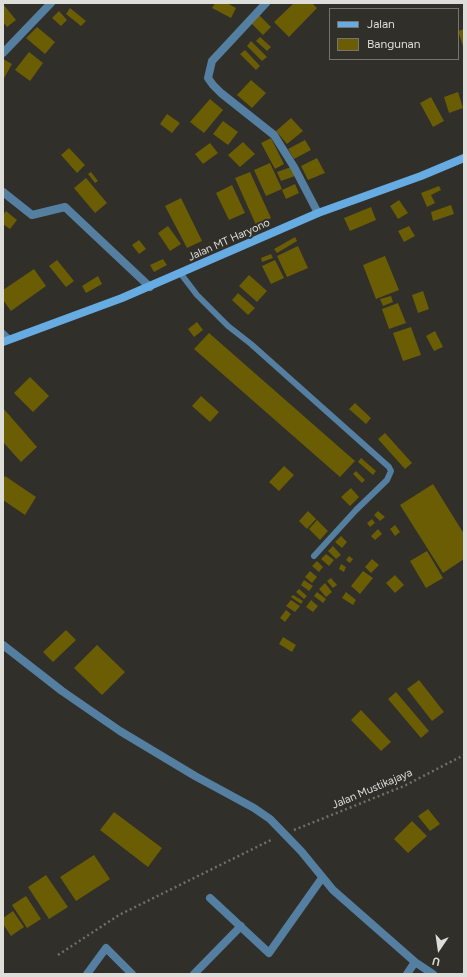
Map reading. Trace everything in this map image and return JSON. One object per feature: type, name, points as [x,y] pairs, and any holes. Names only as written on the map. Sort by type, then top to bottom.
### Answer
[{"type":"main road","name":"Jalan MT Haryono","points":[[5,338],[150,287],[318,213],[421,176],[464,158]]},
{"type":"street","points":[[3,53],[51,3]]},
{"type":"street","points":[[266,3],[212,61],[208,78],[221,93],[274,135],[294,167],[318,213]]},
{"type":"street","points":[[3,192],[32,215],[65,207],[150,287]]},
{"type":"street","points":[[3,645],[62,691],[120,731],[195,776],[254,808],[270,819],[301,852],[333,890],[415,962],[433,974]]},
{"type":"street","points":[[210,898],[269,953],[322,878]]},
{"type":"street","points":[[194,974],[241,926]]},
{"type":"street","points":[[87,974],[106,948],[132,974]]},
{"type":"street","points":[[407,974],[415,962]]},
{"type":"lane","points":[[181,274],[197,295],[223,321],[268,359],[383,462],[391,471],[387,480],[356,510],[314,556]]},
{"type":"path","name":"Jalan Mustikajaya","points":[[58,955],[119,915],[284,834],[404,786],[464,755]]},
{"type":"building","points":[[215,3],[227,3],[236,8],[231,18],[212,8]]},
{"type":"building","points":[[294,3],[312,3],[317,8],[289,37],[274,22]]},
{"type":"building","points":[[3,4],[16,20],[7,27],[3,22]]},
{"type":"building","points":[[70,8],[86,21],[81,26],[66,14]]},
{"type":"building","points":[[59,11],[67,20],[61,26],[52,18]]},
{"type":"building","points":[[258,14],[271,27],[263,35],[250,22]]},
{"type":"building","points":[[37,27],[55,42],[45,54],[26,38]]},
{"type":"building","points":[[464,29],[464,49],[459,34],[459,31]]},
{"type":"building","points":[[260,37],[271,47],[267,51],[256,41]]},
{"type":"building","points":[[251,41],[267,57],[262,61],[247,46]]},
{"type":"building","points":[[245,50],[260,66],[256,70],[240,54]]},
{"type":"building","points":[[29,52],[43,63],[30,81],[15,70]]},
{"type":"building","points":[[3,59],[12,64],[3,80]]},
{"type":"building","points":[[251,80],[266,93],[252,108],[237,95]]},
{"type":"building","points":[[458,92],[463,108],[449,113],[444,97]]},
{"type":"building","points":[[431,97],[444,121],[433,127],[420,103]]},
{"type":"building","points":[[210,99],[223,110],[204,133],[190,122]]},
{"type":"building","points":[[167,114],[180,123],[172,133],[160,124]]},
{"type":"building","points":[[291,118],[303,131],[287,144],[276,131]]},
{"type":"building","points":[[223,121],[238,132],[228,145],[213,134]]},
{"type":"building","points":[[271,138],[284,164],[275,169],[261,143]]},
{"type":"building","points":[[305,140],[311,150],[294,159],[288,149]]},
{"type":"building","points":[[243,142],[255,154],[240,167],[228,155]]},
{"type":"building","points":[[210,143],[218,153],[203,164],[195,154]]},
{"type":"building","points":[[69,148],[85,165],[77,173],[61,155]]},
{"type":"building","points":[[317,158],[325,173],[308,180],[301,166]]},
{"type":"building","points":[[270,163],[282,189],[266,196],[254,170]]},
{"type":"building","points":[[291,167],[295,176],[281,181],[277,172]]},
{"type":"building","points":[[91,172],[98,181],[95,183],[88,174]]},
{"type":"building","points":[[250,172],[271,218],[256,225],[235,178]]},
{"type":"building","points":[[86,178],[107,203],[95,213],[74,188]]},
{"type":"building","points":[[295,184],[299,193],[286,199],[282,190]]},
{"type":"building","points":[[232,185],[245,213],[229,220],[216,193]]},
{"type":"building","points":[[439,186],[441,190],[431,195],[435,203],[427,207],[421,193]]},
{"type":"building","points":[[181,198],[202,241],[187,248],[165,206]]},
{"type":"building","points":[[399,200],[408,213],[398,219],[390,206]]},
{"type":"building","points":[[451,205],[454,214],[433,221],[431,212]]},
{"type":"building","points":[[371,207],[376,220],[350,231],[344,218]]},
{"type":"building","points":[[6,211],[17,220],[10,229],[3,224],[3,215]]},
{"type":"building","points":[[168,226],[181,244],[170,251],[158,233]]},
{"type":"building","points":[[409,226],[415,236],[404,242],[398,231]]},
{"type":"building","points":[[295,237],[297,241],[277,253],[274,249]]},
{"type":"building","points":[[139,240],[146,249],[139,254],[132,245]]},
{"type":"building","points":[[298,246],[308,268],[287,277],[277,256]]},
{"type":"building","points":[[271,254],[273,258],[262,262],[261,258]]},
{"type":"building","points":[[385,256],[399,290],[376,299],[363,265]]},
{"type":"building","points":[[163,259],[167,265],[154,272],[150,265]]},
{"type":"building","points":[[57,260],[74,281],[66,287],[49,266]]},
{"type":"building","points":[[275,260],[284,278],[271,284],[262,266]]},
{"type":"building","points":[[34,269],[46,286],[11,311],[3,300],[3,290]]},
{"type":"building","points":[[249,275],[267,291],[257,302],[239,286]]},
{"type":"building","points":[[98,276],[102,284],[86,293],[82,286]]},
{"type":"building","points":[[423,291],[429,309],[418,313],[412,295]]},
{"type":"building","points":[[238,293],[255,308],[248,315],[232,300]]},
{"type":"building","points":[[391,296],[393,302],[383,306],[380,299]]},
{"type":"building","points":[[398,303],[406,323],[389,329],[382,309]]},
{"type":"building","points":[[197,322],[203,330],[194,337],[188,329]]},
{"type":"building","points":[[411,327],[421,355],[403,361],[393,333]]},
{"type":"building","points":[[435,331],[443,347],[434,351],[426,336]]},
{"type":"building","points":[[209,333],[355,461],[340,477],[194,349]]},
{"type":"building","points":[[30,377],[49,396],[33,412],[14,393]]},
{"type":"building","points":[[201,396],[219,412],[210,422],[192,406]]},
{"type":"building","points":[[355,403],[371,418],[366,424],[349,409]]},
{"type":"building","points":[[3,408],[37,447],[21,462],[3,442]]},
{"type":"building","points":[[385,433],[412,463],[405,469],[378,439]]},
{"type":"building","points":[[361,458],[376,471],[373,475],[358,462]]},
{"type":"building","points":[[284,466],[294,475],[279,491],[269,482]]},
{"type":"building","points":[[356,471],[365,480],[362,483],[353,474]]},
{"type":"building","points":[[5,476],[36,497],[25,515],[3,500],[3,479]]},
{"type":"building","points":[[433,484],[464,534],[464,559],[443,573],[400,505]]},
{"type":"building","points":[[351,488],[359,497],[350,506],[341,497]]},
{"type":"building","points":[[308,511],[316,519],[307,529],[299,521]]},
{"type":"building","points":[[378,511],[385,517],[380,521],[374,515]]},
{"type":"building","points":[[372,519],[375,523],[370,527],[367,523]]},
{"type":"building","points":[[317,520],[328,531],[320,540],[309,529]]},
{"type":"building","points":[[395,525],[400,532],[395,536],[390,529]]},
{"type":"building","points":[[378,529],[382,534],[375,540],[371,536]]},
{"type":"building","points":[[341,536],[347,542],[342,548],[335,542]]},
{"type":"building","points":[[333,546],[341,555],[336,559],[328,551]]},
{"type":"building","points":[[427,551],[443,578],[426,588],[410,561]]},
{"type":"building","points":[[326,554],[334,560],[329,566],[321,559]]},
{"type":"building","points":[[349,556],[353,559],[350,563],[346,560]]},
{"type":"building","points":[[372,559],[379,565],[371,573],[365,567]]},
{"type":"building","points":[[317,561],[323,567],[319,572],[312,566]]},
{"type":"building","points":[[341,564],[346,567],[344,572],[339,569]]},
{"type":"building","points":[[310,571],[317,577],[312,583],[305,577]]},
{"type":"building","points":[[363,571],[373,578],[360,594],[351,586]]},
{"type":"building","points":[[395,575],[404,585],[395,593],[386,583]]},
{"type":"building","points":[[331,578],[337,585],[333,588],[327,581]]},
{"type":"building","points":[[304,580],[313,586],[309,591],[301,585]]},
{"type":"building","points":[[325,583],[332,592],[326,597],[319,589]]},
{"type":"building","points":[[299,589],[307,596],[304,599],[296,592]]},
{"type":"building","points":[[317,592],[326,599],[323,603],[314,596]]},
{"type":"building","points":[[346,592],[356,600],[353,605],[342,598]]},
{"type":"building","points":[[293,595],[303,601],[301,604],[291,597]]},
{"type":"building","points":[[291,600],[300,606],[295,612],[286,606]]},
{"type":"building","points":[[311,600],[318,606],[313,612],[306,607]]},
{"type":"building","points":[[286,610],[291,614],[285,622],[280,618]]},
{"type":"building","points":[[66,630],[76,640],[53,662],[43,652]]},
{"type":"building","points":[[283,637],[296,645],[292,652],[279,644]]},
{"type":"building","points":[[97,645],[125,672],[102,695],[74,668]]},
{"type":"building","points":[[419,680],[444,712],[432,721],[407,689]]},
{"type":"building","points":[[396,692],[429,731],[421,738],[388,699]]},
{"type":"building","points":[[361,710],[391,742],[381,751],[351,720]]},
{"type":"building","points":[[428,809],[440,824],[430,831],[418,816]]},
{"type":"building","points":[[114,812],[162,848],[148,867],[100,830]]},
{"type":"building","points":[[412,821],[427,836],[408,853],[394,839]]},
{"type":"building","points":[[94,855],[110,879],[76,901],[60,877]]},
{"type":"building","points":[[46,875],[68,907],[49,919],[28,887]]},
{"type":"building","points":[[26,896],[41,919],[27,928],[12,905]]},
{"type":"building","points":[[13,911],[24,927],[11,936],[3,924],[3,918]]}]
